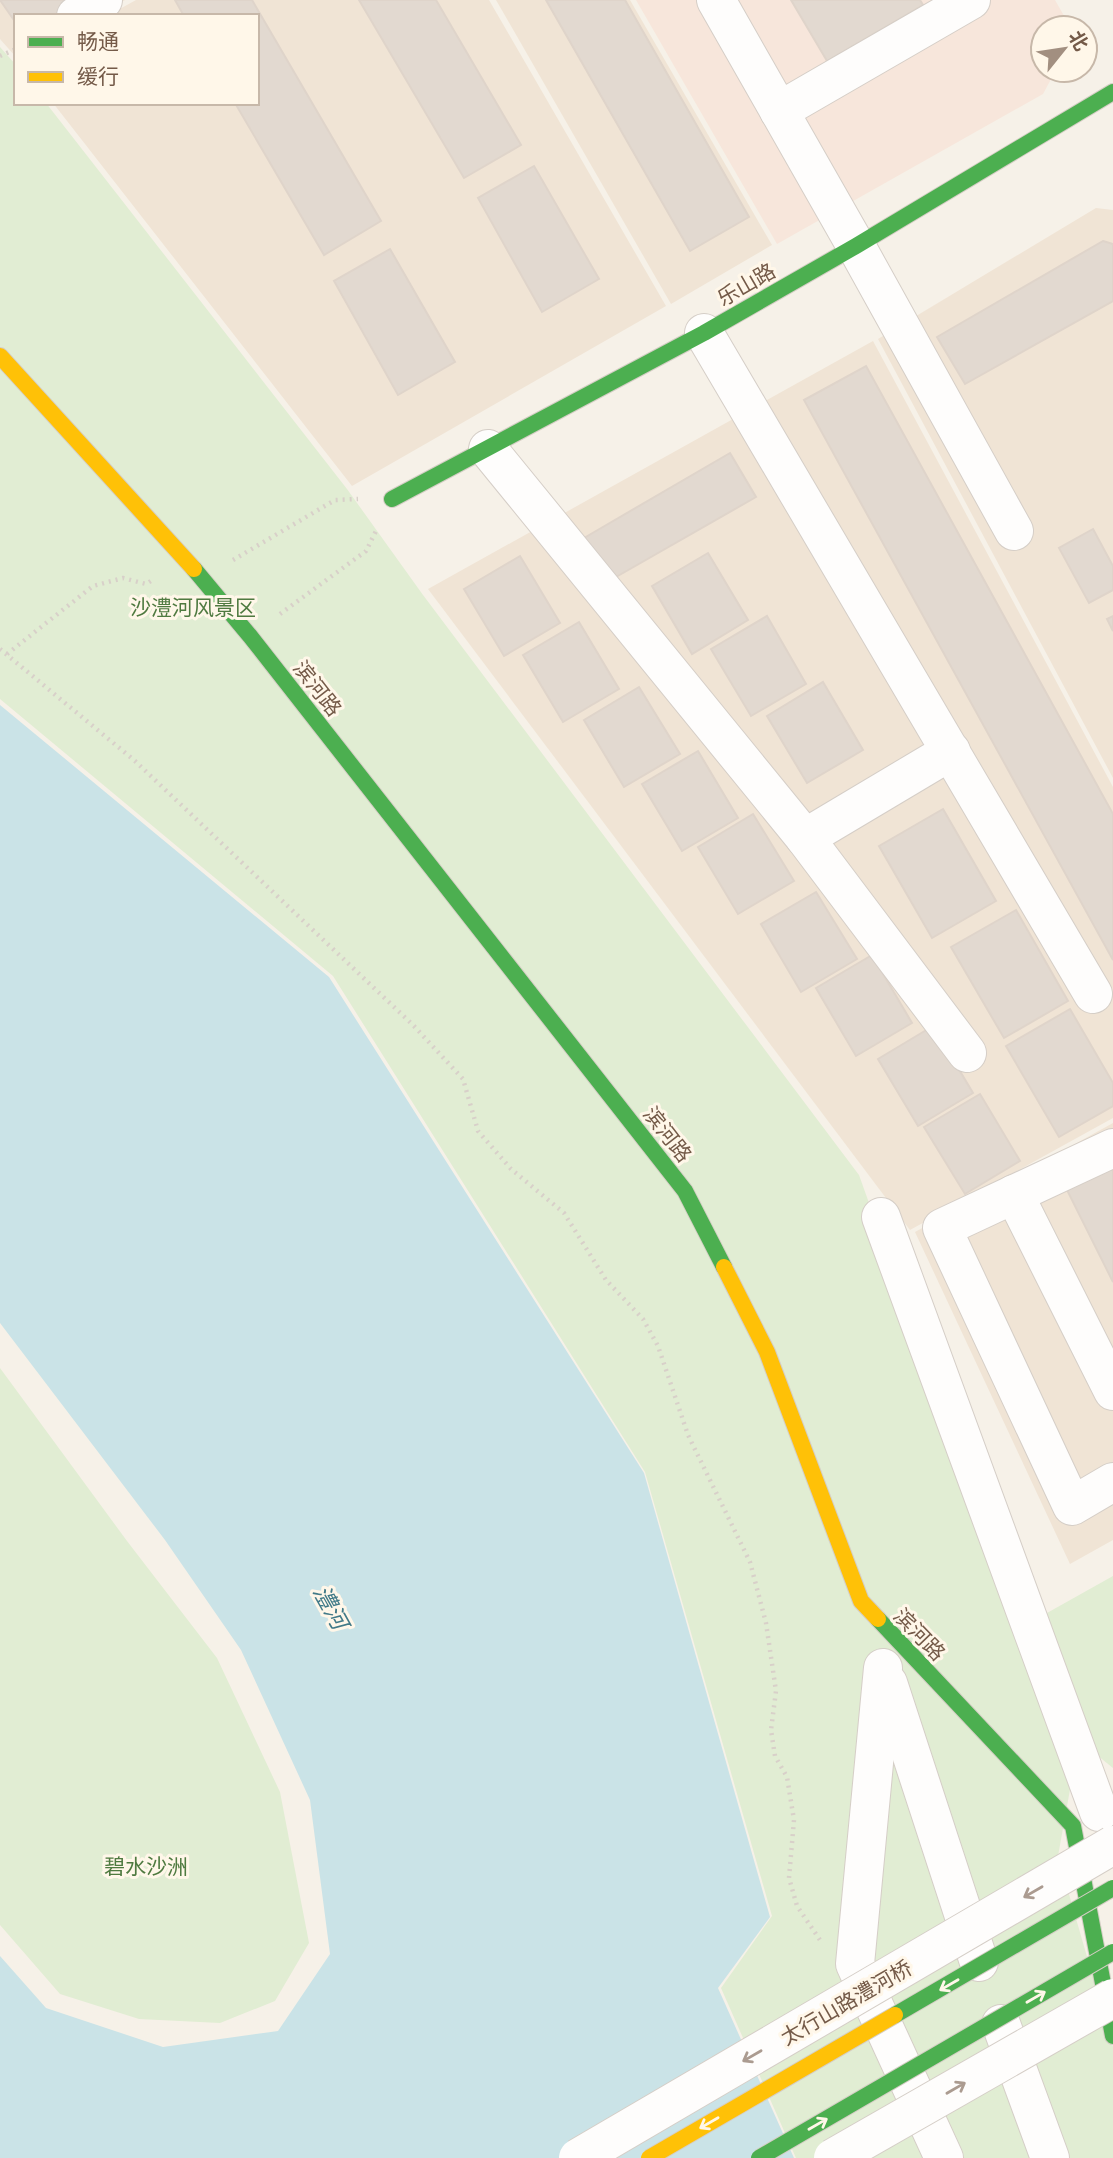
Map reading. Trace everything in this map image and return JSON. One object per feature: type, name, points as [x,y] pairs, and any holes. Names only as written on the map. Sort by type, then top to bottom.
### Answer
[{"type":"street","points":[[79,14],[103,0]]},
{"type":"street","points":[[716,0],[1014,531]]},
{"type":"street","points":[[779,111],[971,0]]},
{"type":"street","name":"乐山路","points":[[392,499],[704,332],[856,246],[1113,92]]},
{"type":"street","points":[[704,332],[1093,994]]},
{"type":"street","name":"滨河路","points":[[0,356],[202,578],[250,636],[685,1191],[767,1352],[861,1601],[1099,1822]]},
{"type":"street","points":[[488,449],[805,838],[967,1053]]},
{"type":"street","points":[[805,838],[951,751]]},
{"type":"street","points":[[1113,1148],[942,1228],[1072,1506],[1113,1482]]},
{"type":"street","points":[[1014,1195],[1113,1391]]},
{"type":"street","points":[[833,2158],[1012,2055],[1111,2015],[1099,1822],[881,1217]]},
{"type":"street","points":[[861,1601],[981,1966]]},
{"type":"street","points":[[883,1668],[855,1964],[944,2158]]},
{"type":"street","name":"太行山路澧河桥","points":[[578,2158],[969,1930],[1099,1822]]},
{"type":"street","name":"太行山路澧河桥","points":[[649,2158],[1113,1888]]},
{"type":"street","points":[[759,2158],[1113,1952]]},
{"type":"street","points":[[999,2019],[1050,2158]]},
{"type":"path","points":[[202,578],[335,500],[392,499],[366,551],[250,636]]},
{"type":"path","points":[[7,654],[93,586],[123,578],[146,584],[185,559]]},
{"type":"path","points":[[0,649],[135,761],[413,1025],[463,1079],[478,1131],[511,1169],[564,1213],[606,1280],[643,1319],[658,1346],[688,1435],[750,1562],[766,1623],[776,1690],[771,1730],[775,1756],[787,1777],[794,1820],[789,1878],[797,1906],[820,1940]]},
{"type":"shaded area","points":[[0,0],[125,0],[100,14],[14,14],[14,55],[0,39]]},
{"type":"shaded area","points":[[136,0],[489,0],[666,306],[352,486],[55,105],[259,105],[259,14],[111,14]]},
{"type":"shaded area","points":[[496,0],[630,0],[772,245],[671,304]]},
{"type":"shaded area","points":[[636,0],[1055,0],[1063,14],[1029,14],[1029,84],[1048,84],[1043,94],[777,244]]},
{"type":"shaded area","points":[[1096,208],[1113,210],[1113,778],[878,339]]},
{"type":"shaded area","points":[[873,341],[1113,787],[1113,1118],[910,1230],[428,589]]},
{"type":"shaded area","points":[[1113,1123],[1113,1540],[1070,1564],[915,1232]]},
{"type":"green space","name":"沙澧河风景区","points":[[0,47],[14,63],[14,105],[48,105],[347,489],[423,595],[859,1175],[1073,1773],[1058,1856],[1113,2047],[1113,2158],[796,2158],[721,1988],[772,1916],[645,1472],[333,976],[0,699]]},
{"type":"green space","name":"碧水沙洲","points":[[0,1368],[217,1658],[280,1792],[309,1943],[275,2001],[220,2023],[139,2019],[60,1994],[0,1925]]},
{"type":"green space","points":[[1113,1576],[1113,1768],[1092,1751],[1047,1613]]},
{"type":"water","name":"澧河","points":[[0,705],[329,977],[644,1473],[770,1917],[718,1988],[794,2158],[0,2158],[0,1956],[46,2008],[163,2047],[278,2031],[330,1954],[310,1800],[241,1650],[165,1540],[0,1323]]},
{"type":"building","points":[[0,0],[74,0],[60,14],[14,14],[14,20]]},
{"type":"building","points":[[175,0],[252,0],[381,221],[324,255],[236,105],[259,105],[259,14],[183,14]]},
{"type":"building","points":[[359,0],[436,0],[521,145],[464,178]]},
{"type":"building","points":[[546,0],[625,0],[749,217],[690,251]]},
{"type":"building","points":[[791,0],[920,0],[923,5],[827,61]]},
{"type":"building","points":[[534,166],[599,279],[542,312],[478,198]]},
{"type":"building","points":[[1103,241],[1113,244],[1113,301],[965,384],[937,337]]},
{"type":"building","points":[[390,249],[455,362],[398,395],[334,281]]},
{"type":"building","points":[[866,366],[1113,814],[1113,960],[804,400]]},
{"type":"building","points":[[730,453],[756,497],[609,581],[584,538]]},
{"type":"building","points":[[1093,529],[1113,566],[1113,590],[1089,603],[1059,548]]},
{"type":"building","points":[[708,553],[748,620],[692,654],[652,586]]},
{"type":"building","points":[[520,556],[560,623],[504,656],[464,589]]},
{"type":"building","points":[[767,616],[806,684],[751,716],[711,649]]},
{"type":"building","points":[[1113,616],[1113,631],[1107,619]]},
{"type":"building","points":[[579,622],[619,689],[563,722],[523,655]]},
{"type":"building","points":[[823,682],[863,750],[807,783],[767,716]]},
{"type":"building","points":[[639,687],[680,754],[624,787],[584,720]]},
{"type":"building","points":[[698,751],[738,818],[682,851],[642,784]]},
{"type":"building","points":[[943,809],[996,901],[932,938],[879,846]]},
{"type":"building","points":[[753,814],[794,881],[738,914],[698,847]]},
{"type":"building","points":[[816,892],[857,959],[801,992],[761,924]]},
{"type":"building","points":[[1016,910],[1068,1001],[1004,1038],[951,947]]},
{"type":"building","points":[[872,955],[912,1023],[856,1056],[816,988]]},
{"type":"building","points":[[1070,1009],[1113,1083],[1113,1106],[1059,1137],[1006,1046]]},
{"type":"building","points":[[933,1026],[973,1093],[918,1126],[878,1059]]},
{"type":"building","points":[[980,1094],[1020,1161],[965,1194],[924,1127]]},
{"type":"building","points":[[1113,1166],[1113,1282],[1067,1190]]},
{"type":"traffic: fast","points":[[392,499],[704,333],[856,246],[1113,92]]},
{"type":"traffic: fast","points":[[194,569],[250,636],[685,1191],[724,1267]]},
{"type":"traffic: fast","points":[[878,1619],[1073,1826],[1113,2036]]},
{"type":"traffic: fast","points":[[895,2015],[1113,1888]]},
{"type":"traffic: fast","points":[[759,2158],[1113,1952]]},
{"type":"traffic: slow","points":[[0,356],[194,569]]},
{"type":"traffic: slow","points":[[724,1267],[767,1352],[861,1601],[878,1619]]},
{"type":"traffic: slow","points":[[649,2158],[895,2015]]}]
